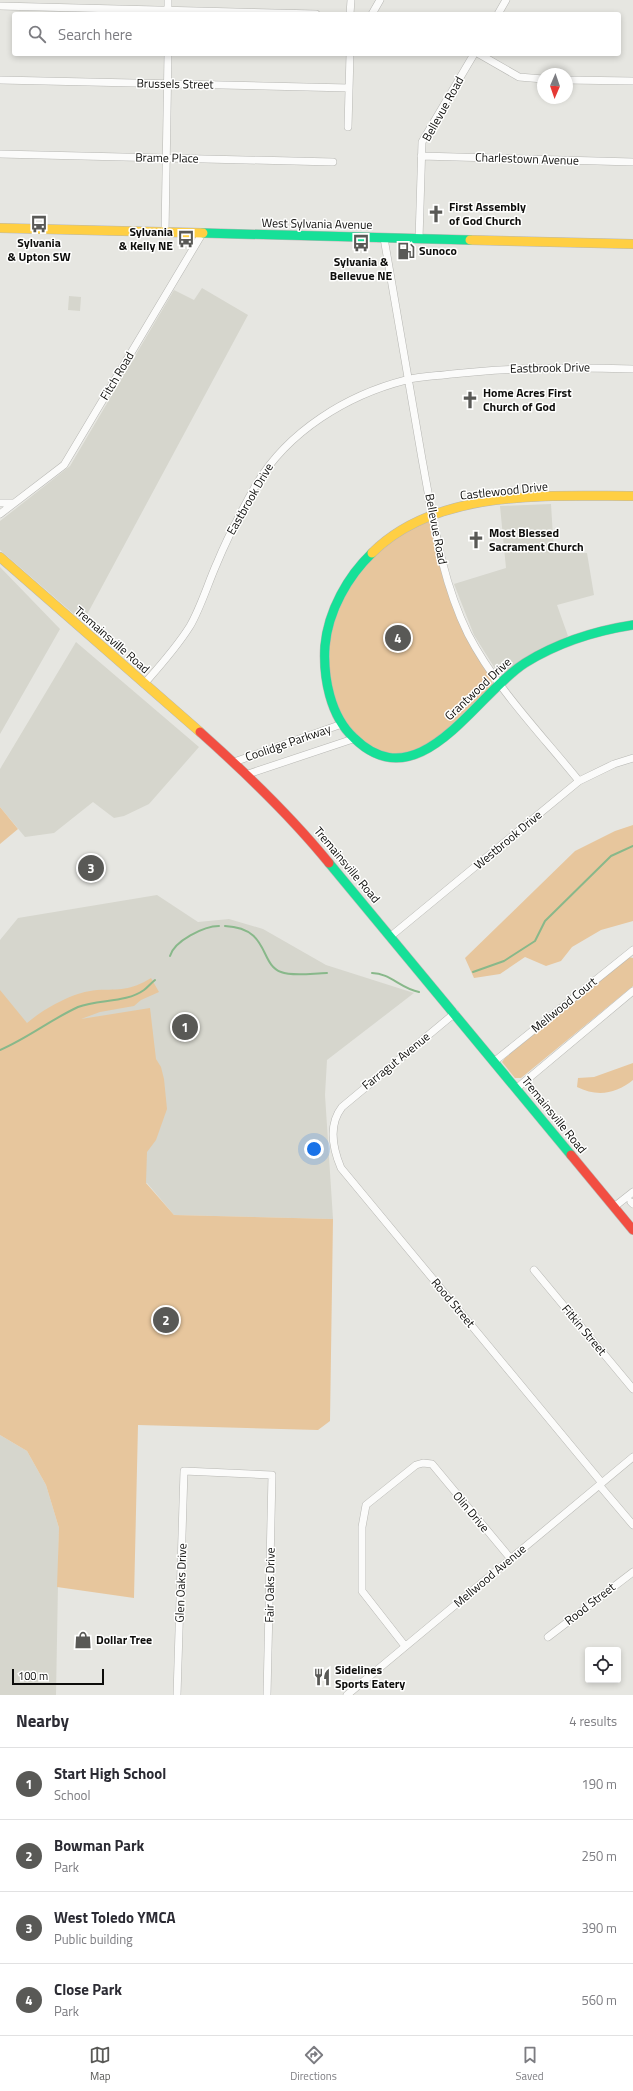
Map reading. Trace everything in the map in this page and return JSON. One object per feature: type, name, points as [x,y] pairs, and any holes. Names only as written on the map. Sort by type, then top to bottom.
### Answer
[{"type":"street","points":[[0,6],[168,12],[168,0]]},
{"type":"street","points":[[350,12],[351,0]]},
{"type":"street","points":[[373,12],[380,0]]},
{"type":"street","points":[[499,12],[506,0]]},
{"type":"street","points":[[165,233],[168,56]]},
{"type":"street","points":[[348,127],[350,56]]},
{"type":"street","name":"Bellevue Road","points":[[419,239],[422,142],[473,56]]},
{"type":"street","points":[[482,56],[519,78],[537,79]]},
{"type":"street","name":"Brussels Street","points":[[0,80],[349,88]]},
{"type":"street","points":[[573,80],[633,81]]},
{"type":"street","name":"Brame Place","points":[[0,154],[333,162]]},
{"type":"street","name":"Charlestown Avenue","points":[[422,156],[633,162]]},
{"type":"street","name":"West Sylvania Avenue","points":[[0,228],[633,244]]},
{"type":"street","name":"Fitch Road","points":[[0,514],[64,465],[202,234]]},
{"type":"street","name":"Bellevue Road","points":[[384,238],[432,514],[444,573],[456,605],[476,647],[499,683],[579,781]]},
{"type":"street","name":"Eastbrook Drive","points":[[144,684],[159,668],[190,625],[224,545],[257,484],[276,455],[318,420],[342,405],[377,388],[408,379],[487,370],[572,367],[633,369]]},
{"type":"street","name":"Castlewood Drive","points":[[351,736],[342,724],[333,706],[326,674],[326,645],[335,606],[349,578],[369,554],[395,532],[410,523],[432,514],[470,505],[500,501],[556,497],[633,496]]},
{"type":"street","points":[[0,503],[16,502]]},
{"type":"street","name":"Tremainsville Road","points":[[0,558],[248,774],[308,837],[495,1061],[633,1230]]},
{"type":"street","name":"Grantwood Drive","points":[[351,736],[384,756],[397,758],[413,757],[434,746],[499,683],[530,660],[560,644],[602,630],[633,625]]},
{"type":"street","name":"Coolidge Parkway","points":[[234,762],[342,724]]},
{"type":"street","name":"Coolidge Parkway","points":[[248,774],[351,736]]},
{"type":"street","name":"Westbrook Drive","points":[[391,936],[579,781],[614,764],[633,758]]},
{"type":"street","name":"Mellwood Court","points":[[495,1061],[633,950]]},
{"type":"street","points":[[517,1088],[633,991]]},
{"type":"street","name":"Farragut Avenue","points":[[338,1111],[363,1087],[455,1013]]},
{"type":"street","name":"Rood Street","points":[[338,1111],[335,1119],[333,1137],[336,1157],[341,1168],[633,1525]]},
{"type":"street","points":[[614,1207],[633,1192]]},
{"type":"street","name":"Fitkin Street","points":[[534,1270],[633,1389]]},
{"type":"street","name":"Mellwood Avenue","points":[[347,1695],[633,1457]]},
{"type":"street","name":"Olin Drive","points":[[405,1646],[362,1591],[362,1528],[366,1505],[416,1465],[423,1463],[432,1464],[511,1559]]},
{"type":"street","name":"Glen Oaks Drive","points":[[177,1695],[184,1471],[272,1475]]},
{"type":"street","name":"Fair Oaks Drive","points":[[267,1695],[272,1475]]},
{"type":"street","name":"Rood Street","points":[[548,1637],[633,1572]]},
{"type":"shaded area","points":[[202,288],[248,315],[83,622],[0,550],[0,521],[70,466],[174,290],[194,300]]},
{"type":"shaded area","points":[[69,296],[81,297],[80,311],[68,310]]},
{"type":"shaded area","points":[[551,504],[554,553],[587,553],[594,595],[557,605],[568,636],[499,675],[474,635],[454,584],[506,568],[500,506]]},
{"type":"shaded area","points":[[428,520],[430,522],[445,585],[493,684],[441,735],[423,748],[412,753],[386,753],[372,748],[359,737],[346,723],[338,709],[329,682],[330,631],[352,579],[387,540]]},
{"type":"shaded area","points":[[0,567],[60,629],[0,734]]},
{"type":"shaded area","points":[[76,642],[199,747],[149,804],[124,816],[114,818],[93,802],[54,833],[25,837],[0,807],[0,769]]},
{"type":"shaded area","points":[[0,807],[18,829],[0,844]]},
{"type":"shaded area","points":[[633,825],[633,921],[601,930],[572,947],[561,961],[546,966],[525,957],[500,974],[474,978],[465,958],[575,851],[615,831]]},
{"type":"shaded area","points":[[157,895],[198,922],[229,919],[263,929],[326,965],[414,993],[327,1060],[325,1095],[333,1219],[174,1215],[147,1183],[85,1183],[0,1093],[0,940],[18,918]]},
{"type":"shaded area","points":[[628,957],[633,958],[633,986],[521,1078],[515,1078],[502,1062],[505,1058]]},
{"type":"shaded area","points":[[151,978],[159,992],[141,1000],[134,1006],[100,1012],[81,1019],[150,1008],[156,1059],[161,1067],[164,1079],[167,1109],[156,1140],[147,1152],[146,1183],[174,1215],[333,1219],[330,1421],[318,1430],[138,1425],[134,1598],[57,1587],[59,1528],[46,1485],[27,1451],[0,1435],[0,990],[27,1023],[51,1006],[69,997],[88,991],[131,987]]},
{"type":"shaded area","points":[[633,1063],[633,1080],[627,1085],[613,1091],[599,1093],[577,1087],[578,1078],[594,1077]]},
{"type":"shaded area","points":[[0,1435],[27,1451],[46,1485],[59,1528],[56,1695],[0,1695]]},
{"type":"waterway","points":[[473,972],[504,961],[535,941],[545,921],[611,856],[633,846]]},
{"type":"waterway","points":[[170,956],[177,945],[190,935],[219,926]]},
{"type":"waterway","points":[[225,926],[239,928],[250,933],[257,939],[269,962],[274,968],[281,972],[297,975],[327,973]]},
{"type":"waterway","points":[[372,973],[390,978],[407,988],[419,992]]},
{"type":"waterway","points":[[0,1050],[78,1007],[129,997],[144,990],[155,980]]},
{"type":"traffic: fast","points":[[203,233],[470,240]]},
{"type":"traffic: fast","points":[[372,553],[347,583],[335,607],[327,633],[325,646],[325,670],[330,695],[339,719],[354,738],[378,754],[401,758],[424,751],[446,736],[506,678],[525,663],[551,649],[577,638],[633,625]]},
{"type":"traffic: fast","points":[[329,863],[571,1155]]},
{"type":"traffic: slow","points":[[0,228],[203,233]]},
{"type":"traffic: slow","points":[[470,240],[633,244]]},
{"type":"traffic: slow","points":[[372,553],[398,532],[428,517],[461,506],[495,500],[530,497],[633,496]]},
{"type":"traffic: slow","points":[[0,557],[200,732]]},
{"type":"traffic: jam","points":[[200,732],[267,795],[299,828],[329,863]]},
{"type":"traffic: jam","points":[[571,1155],[633,1230]]},
{"type":"place","name":"First Assembly of God Church","points":[[436,214]]},
{"type":"place","name":"Sylvania & Upton SW","points":[[39,224]]},
{"type":"place","name":"Sylvania & Kelly NE","points":[[186,239]]},
{"type":"place","name":"Sylvania & Bellevue NE","points":[[361,243]]},
{"type":"place","name":"Sunoco","points":[[406,251]]},
{"type":"place","name":"Home Acres First Church of God","points":[[470,400]]},
{"type":"place","name":"Most Blessed Sacrament Church","points":[[476,540]]},
{"type":"place","name":"Close Park","points":[[398,638]]},
{"type":"place","name":"West Toledo YMCA","points":[[91,868]]},
{"type":"place","name":"Start High School","points":[[185,1027]]},
{"type":"place","name":"Bowman Park","points":[[166,1320]]},
{"type":"place","name":"Dollar Tree","points":[[83,1640]]},
{"type":"place","name":"Sidelines Sports Eatery","points":[[322,1677]]}]
